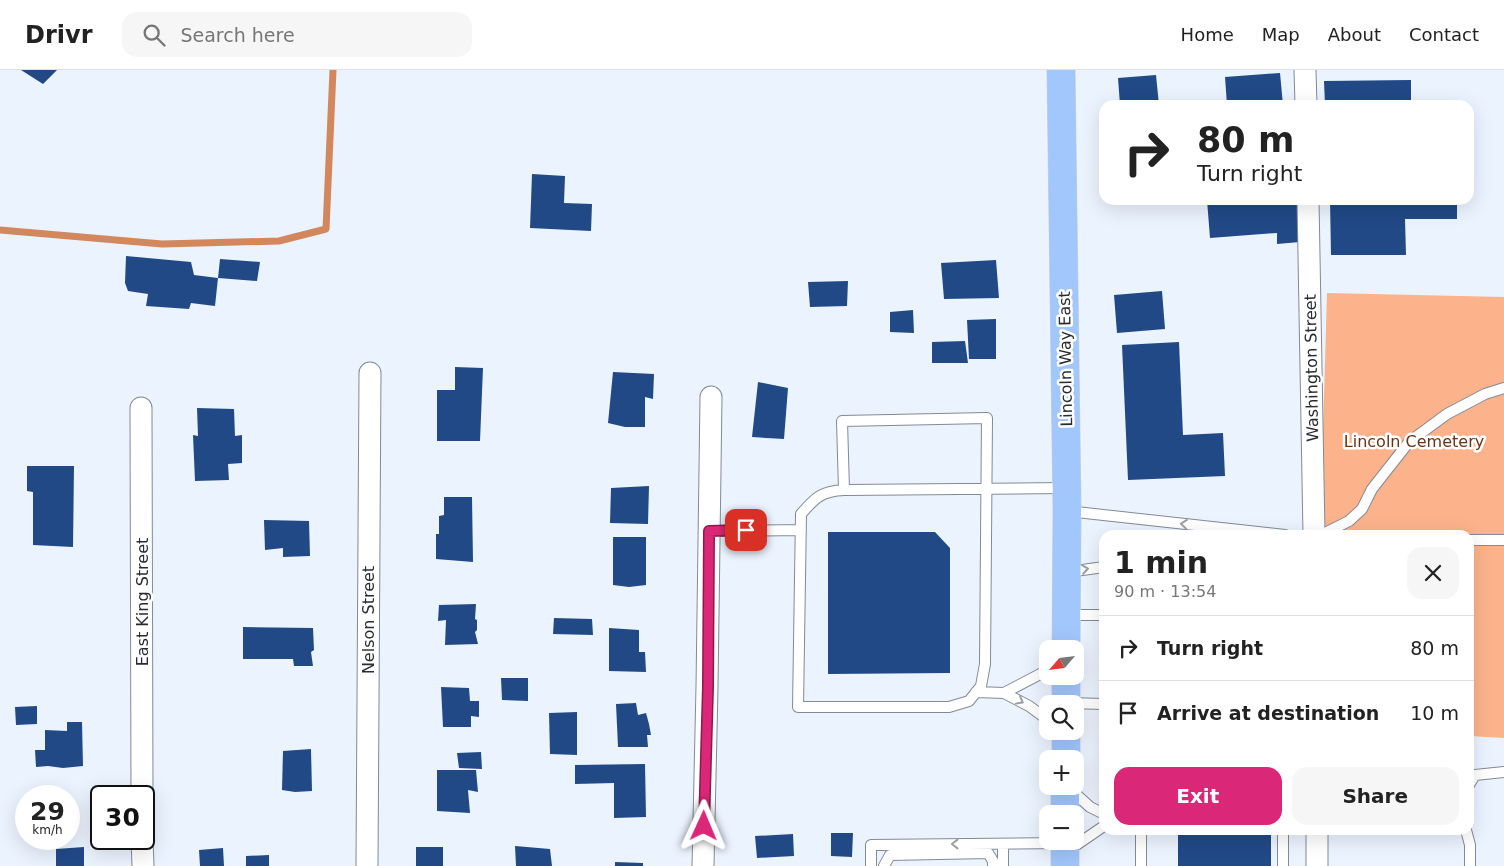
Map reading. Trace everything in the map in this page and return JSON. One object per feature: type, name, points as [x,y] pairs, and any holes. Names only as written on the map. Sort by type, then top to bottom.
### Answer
[{"type":"highway","name":"Lincoln Way East","points":[[1061,70],[1067,500],[1066,640]]},
{"type":"street","points":[[1305,70],[1306,100]]},
{"type":"street","name":"Washington Street","points":[[1308,205],[1314,530]]},
{"type":"street","name":"Nelson Street","points":[[367,866],[370,374]]},
{"type":"street","points":[[703,866],[708,687],[711,397]]},
{"type":"street","name":"East King Street","points":[[142,408],[142,785]]},
{"type":"street","points":[[1317,835],[1318,866]]},
{"type":"street","points":[[142,850],[142,866]]},
{"type":"lane","points":[[1331,530],[1350,521],[1362,509],[1372,489],[1409,442],[1447,414],[1485,394],[1504,388]]},
{"type":"lane","points":[[844,490],[842,421],[986,418],[987,489],[985,664],[981,686],[969,701],[949,707],[798,707],[801,514],[816,497],[832,490],[844,490],[987,489],[1254,530]]},
{"type":"lane","points":[[709,531],[801,530]]},
{"type":"lane","points":[[1474,540],[1504,540]]},
{"type":"lane","points":[[1067,572],[1099,568]]},
{"type":"lane","points":[[1066,615],[1099,615]]},
{"type":"lane","points":[[1004,693],[1039,675]]},
{"type":"lane","points":[[976,692],[1004,693],[1029,706],[1039,715]]},
{"type":"lane","points":[[1084,704],[1099,704]]},
{"type":"lane","points":[[1474,777],[1504,772]]},
{"type":"lane","points":[[1076,795],[1090,807],[1099,812]]},
{"type":"lane","points":[[871,866],[871,845],[1004,844],[1065,851],[1099,829]]},
{"type":"lane","points":[[1141,835],[1141,866]]},
{"type":"lane","points":[[1283,835],[1283,866]]},
{"type":"lane","points":[[1467,835],[1470,845],[1470,866]]},
{"type":"lane","points":[[1003,866],[1004,844]]},
{"type":"lane","points":[[884,866],[890,855],[988,853],[993,861],[993,866]]},
{"type":"green space","name":"Lincoln Cemetery","points":[[1327,293],[1504,297],[1504,738],[1474,736],[1474,530],[1320,530]]},
{"type":"building","points":[[21,70],[57,70],[43,84]]},
{"type":"building","points":[[1280,73],[1283,100],[1227,100],[1225,77]]},
{"type":"building","points":[[1156,75],[1158,100],[1120,100],[1118,78]]},
{"type":"building","points":[[1411,80],[1411,100],[1325,100],[1324,81]]},
{"type":"building","points":[[532,174],[565,176],[564,203],[592,204],[591,231],[530,228]]},
{"type":"building","points":[[1207,205],[1297,205],[1300,242],[1277,244],[1277,233],[1210,238]]},
{"type":"building","points":[[1330,205],[1457,205],[1457,219],[1405,219],[1406,255],[1331,255]]},
{"type":"building","points":[[126,256],[191,262],[194,275],[218,278],[215,306],[191,303],[189,309],[146,306],[148,294],[128,291],[125,283]]},
{"type":"building","points":[[220,259],[260,262],[257,281],[218,278]]},
{"type":"building","points":[[996,260],[999,298],[944,299],[941,263]]},
{"type":"building","points":[[848,281],[847,306],[810,307],[808,282]]},
{"type":"building","points":[[1162,291],[1165,329],[1117,333],[1114,295]]},
{"type":"building","points":[[913,310],[914,333],[890,332],[890,312]]},
{"type":"building","points":[[996,319],[996,359],[969,359],[967,320]]},
{"type":"building","points":[[965,341],[968,363],[932,363],[932,342]]},
{"type":"building","points":[[1179,342],[1183,435],[1223,433],[1225,476],[1128,480],[1122,345]]},
{"type":"building","points":[[455,367],[483,368],[480,441],[437,441],[437,390],[455,390]]},
{"type":"building","points":[[613,372],[654,374],[653,399],[645,397],[645,427],[625,427],[608,423]]},
{"type":"building","points":[[758,382],[788,388],[784,439],[752,437]]},
{"type":"building","points":[[197,408],[234,409],[235,436],[242,435],[242,463],[228,464],[229,480],[195,481],[193,435],[198,436]]},
{"type":"building","points":[[27,466],[74,466],[73,547],[33,545],[33,492],[27,491]]},
{"type":"building","points":[[649,486],[648,524],[610,523],[611,488]]},
{"type":"building","points":[[444,497],[472,497],[473,562],[436,559],[436,534],[439,534],[439,516],[444,515]]},
{"type":"building","points":[[264,520],[309,521],[310,556],[283,557],[283,548],[265,550]]},
{"type":"building","points":[[828,532],[935,532],[950,548],[950,673],[828,674]]},
{"type":"building","points":[[613,537],[646,537],[646,585],[629,587],[613,585]]},
{"type":"building","points":[[476,604],[475,619],[477,620],[477,630],[475,632],[478,644],[445,645],[446,620],[438,621],[439,605]]},
{"type":"building","points":[[554,618],[592,619],[593,635],[553,634]]},
{"type":"building","points":[[243,627],[313,628],[314,650],[311,652],[313,666],[294,666],[293,659],[243,659]]},
{"type":"building","points":[[609,628],[639,630],[639,652],[645,652],[646,672],[609,671]]},
{"type":"building","points":[[501,678],[528,678],[528,701],[502,700]]},
{"type":"building","points":[[441,687],[469,688],[470,701],[479,701],[479,717],[471,716],[471,727],[443,727]]},
{"type":"building","points":[[636,703],[638,715],[646,713],[649,724],[651,735],[647,735],[648,747],[618,747],[616,704]]},
{"type":"building","points":[[37,706],[37,724],[16,725],[15,707]]},
{"type":"building","points":[[577,712],[577,755],[550,754],[549,713]]},
{"type":"building","points":[[67,722],[82,722],[83,766],[63,768],[36,767],[35,750],[45,750],[45,730],[67,731]]},
{"type":"building","points":[[311,749],[312,791],[295,792],[282,790],[283,751]]},
{"type":"building","points":[[481,752],[482,769],[459,768],[457,753]]},
{"type":"building","points":[[645,764],[646,817],[614,818],[614,783],[575,784],[575,765]]},
{"type":"building","points":[[437,770],[476,770],[478,792],[468,790],[470,813],[437,811]]},
{"type":"building","points":[[831,833],[853,833],[852,857],[831,856]]},
{"type":"building","points":[[793,834],[794,856],[757,858],[755,836]]},
{"type":"building","points":[[1178,835],[1271,835],[1271,866],[1178,866]]},
{"type":"building","points":[[515,846],[550,849],[552,866],[516,866]]},
{"type":"building","points":[[80,847],[84,847],[84,866],[56,866],[56,850],[80,850]]},
{"type":"building","points":[[416,847],[443,847],[443,866],[416,866]]},
{"type":"building","points":[[223,848],[224,866],[200,866],[199,850]]},
{"type":"building","points":[[269,855],[269,866],[246,866],[246,856]]},
{"type":"building","points":[[615,862],[643,863],[643,866],[615,866]]},
{"type":"waterway","points":[[0,230],[162,244],[279,241],[326,229],[333,70]]},
{"type":"route","points":[[704,826],[708,687],[709,531],[746,530]]}]
